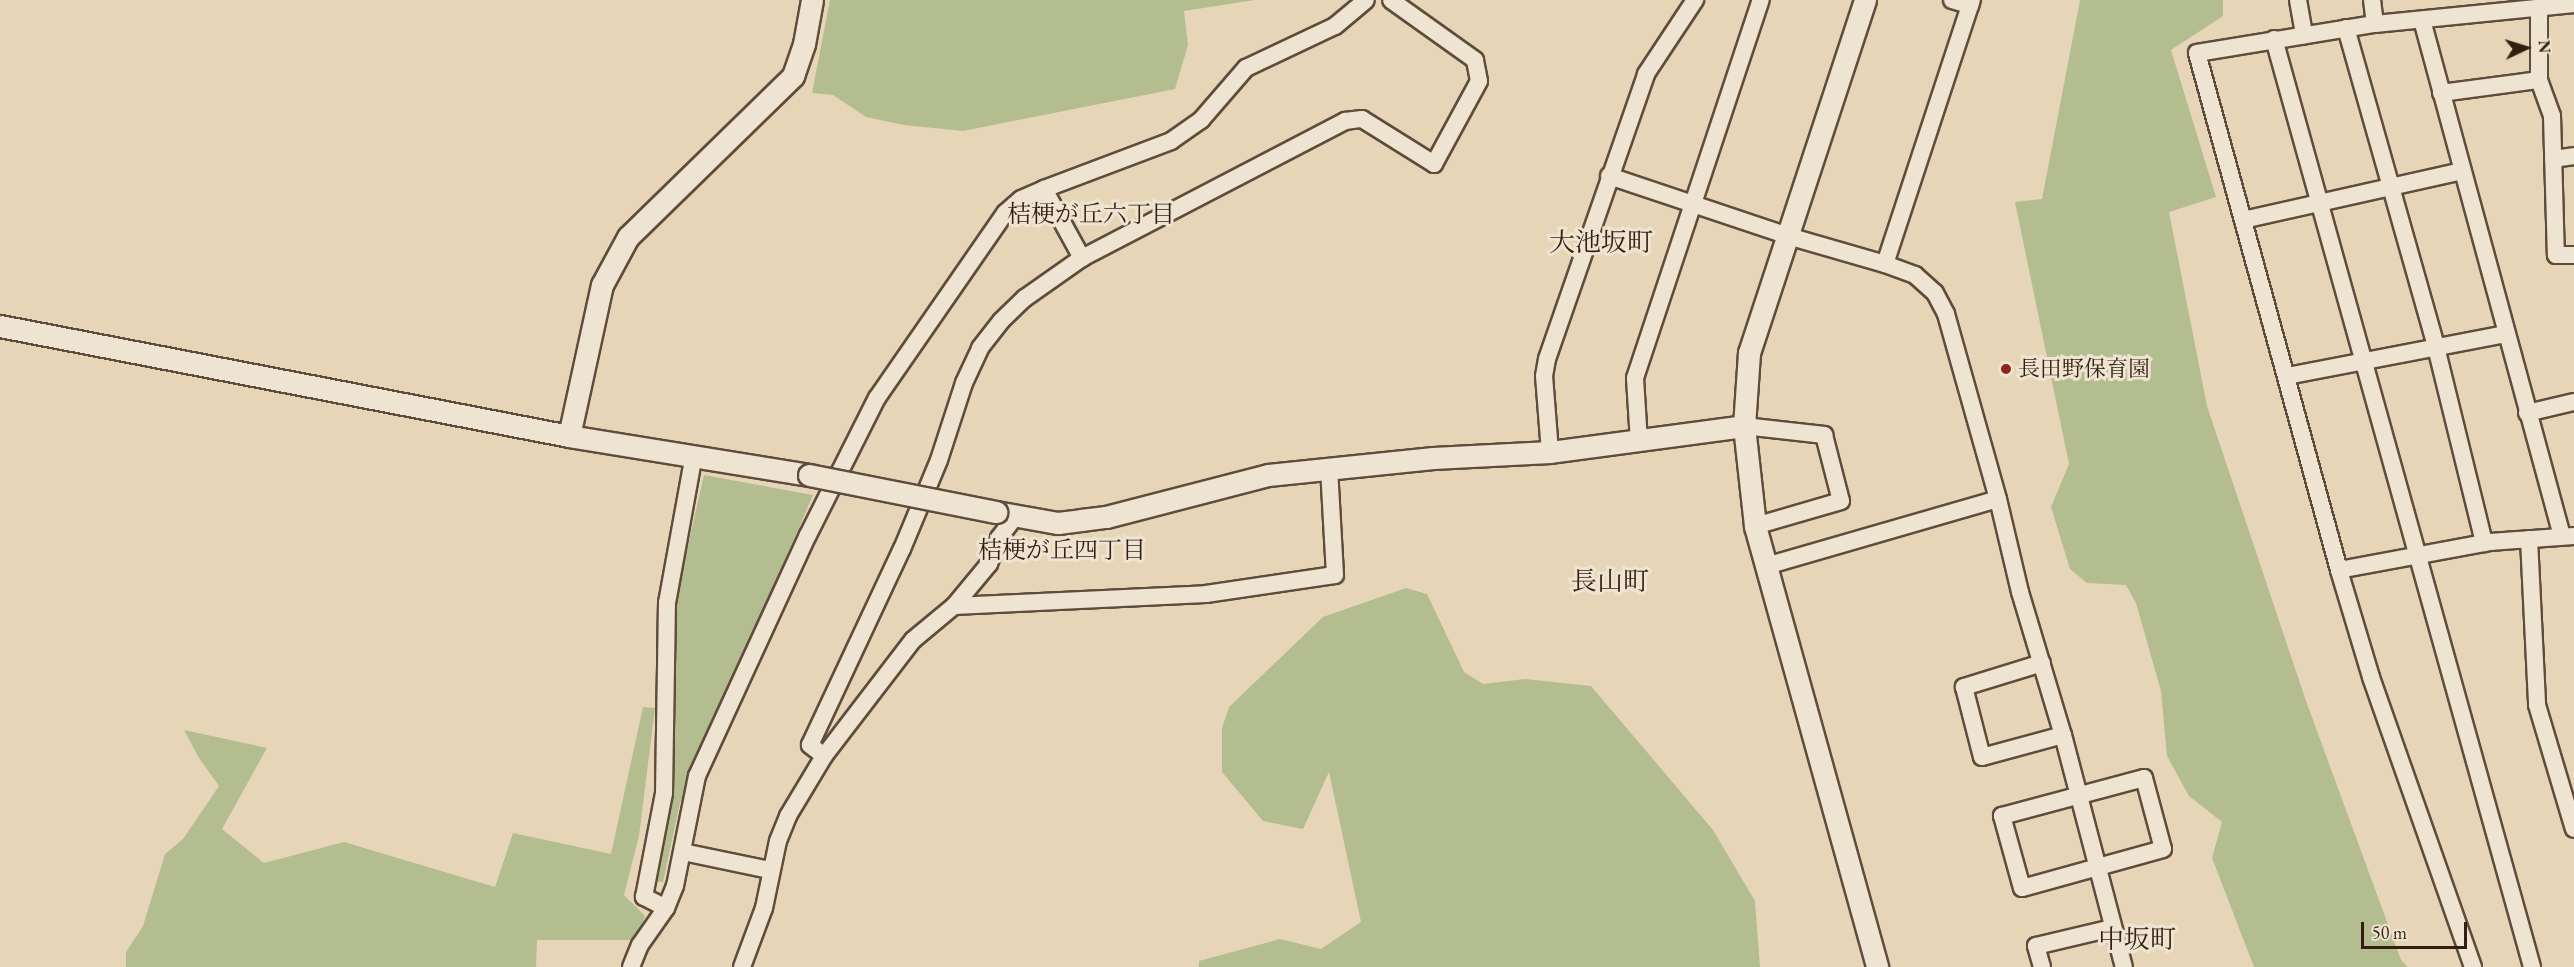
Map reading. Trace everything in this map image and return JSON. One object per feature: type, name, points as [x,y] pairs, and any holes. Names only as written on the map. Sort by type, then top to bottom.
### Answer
[{"type":"street","points":[[569,436],[602,285],[628,237],[793,76],[804,44],[812,0]]},
{"type":"street","points":[[631,967],[640,945],[666,908],[683,852],[697,776],[761,632],[877,398],[1005,213],[1021,199],[1044,189],[1172,141],[1201,120],[1246,68],[1335,26],[1366,0]]},
{"type":"street","points":[[824,756],[810,745],[902,549],[939,460],[964,383],[980,348],[1001,321],[1025,298],[1082,258],[1345,121],[1362,119],[1434,164],[1479,81],[1475,60],[1391,0]]},
{"type":"street","points":[[1550,452],[1544,375],[1547,360],[1646,74],[1695,0]]},
{"type":"street","points":[[1639,442],[1635,378],[1761,0]]},
{"type":"street","points":[[1865,0],[1749,353],[1743,426],[1755,526],[1877,967]]},
{"type":"street","points":[[1885,264],[1971,3],[1952,0]]},
{"type":"street","points":[[2298,0],[2304,34]]},
{"type":"street","points":[[2372,0],[2375,24]]},
{"type":"street","points":[[2473,967],[2371,677],[2339,570],[2197,53],[2304,34],[2422,20],[2501,6],[2539,8],[2574,4]]},
{"type":"street","points":[[2539,8],[2539,80],[2552,116],[2556,255],[2574,255]]},
{"type":"street","points":[[2339,570],[2484,543],[2568,536],[2505,334],[2422,20]]},
{"type":"street","points":[[2346,28],[2436,347],[2484,543]]},
{"type":"street","points":[[2274,39],[2532,967]]},
{"type":"street","points":[[2441,93],[2539,80]]},
{"type":"street","points":[[2553,159],[2574,156]]},
{"type":"street","points":[[2243,220],[2462,171]]},
{"type":"street","points":[[1609,176],[1788,236],[1885,264],[1915,275],[1935,293],[1946,314],[1998,499],[2020,592],[2063,735],[2124,967]]},
{"type":"street","points":[[1044,189],[1082,258]]},
{"type":"street","points":[[0,326],[569,436],[809,475],[1058,523],[1106,517],[1268,475],[1329,467],[1550,452],[1639,442],[1743,426],[1824,435],[1841,501],[1755,526]]},
{"type":"street","points":[[2287,376],[2505,334]]},
{"type":"street","points":[[2528,413],[2574,402]]},
{"type":"street","points":[[666,908],[644,897],[664,793],[668,603],[694,455]]},
{"type":"street","points":[[954,606],[1206,594],[1335,575],[1329,467]]},
{"type":"street","points":[[1766,566],[1998,499]]},
{"type":"street","points":[[742,967],[764,908],[770,870],[788,816],[824,756],[914,640],[954,606],[989,564],[1006,514]]},
{"type":"street","points":[[2529,539],[2537,705],[2574,829]]},
{"type":"street","points":[[2042,663],[1964,687],[1982,757],[2063,735]]},
{"type":"street","points":[[2144,778],[2163,849],[2022,888],[2002,816],[2078,795],[2144,778]]},
{"type":"street","points":[[683,852],[770,870]]},
{"type":"street","points":[[2042,967],[2036,946],[2112,928]]},
{"type":"green space","points":[[830,0],[1255,0],[1184,11],[1188,45],[1175,89],[963,131],[904,125],[866,117],[833,95],[812,93]]},
{"type":"green space","points":[[2080,0],[2223,0],[2223,16],[2171,50],[2216,197],[2169,212],[2207,406],[2306,701],[2401,960],[2408,967],[2254,967],[2212,858],[2222,822],[2189,796],[2167,756],[2161,691],[2136,603],[2126,585],[2087,583],[2070,569],[2051,507],[2069,464],[2015,202],[2042,199]]},
{"type":"green space","points":[[704,475],[813,495],[680,803],[663,882],[654,881],[674,791],[677,594]]},
{"type":"green space","points":[[1406,588],[1427,594],[1464,672],[1483,684],[1525,679],[1591,686],[1713,830],[1755,901],[1760,967],[1199,967],[1199,961],[1280,939],[1321,949],[1361,922],[1329,772],[1303,829],[1263,821],[1222,772],[1222,728],[1229,707],[1323,617]]},
{"type":"green space","points":[[643,707],[655,708],[639,836],[624,895],[645,916],[636,940],[537,940],[536,967],[126,967],[126,952],[143,926],[165,854],[183,839],[219,786],[199,758],[184,730],[267,748],[222,829],[264,863],[344,842],[495,887],[513,833],[611,854]]},
{"type":"place","name":"長田野保育園","points":[[2006,369]]},
{"type":"district","name":"桔梗が丘六丁目","points":[[1091,214]]},
{"type":"district","name":"大池坂町","points":[[1601,243]]},
{"type":"district","name":"桔梗が丘四丁目","points":[[1062,550]]},
{"type":"district","name":"長山町","points":[[1610,582]]},
{"type":"district","name":"中坂町","points":[[2137,940]]}]
